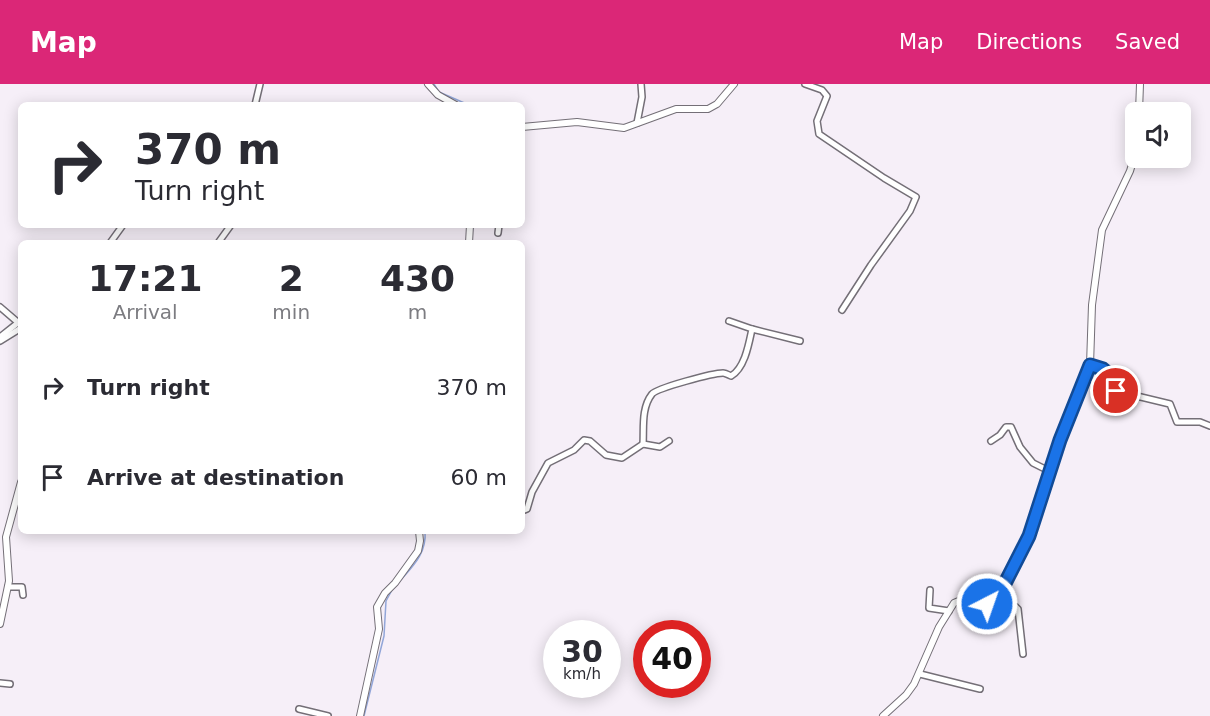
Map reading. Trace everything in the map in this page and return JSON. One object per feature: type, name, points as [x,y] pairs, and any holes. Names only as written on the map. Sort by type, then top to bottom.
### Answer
[{"type":"street","points":[[256,102],[260,84]]},
{"type":"street","points":[[429,84],[438,95],[451,102]]},
{"type":"street","points":[[637,123],[642,97],[641,84]]},
{"type":"street","points":[[525,127],[577,122],[624,128],[676,109],[708,109],[717,104],[734,84]]},
{"type":"street","points":[[805,84],[822,90],[827,96],[817,121],[819,134],[884,178],[916,196],[910,211],[842,310]]},
{"type":"street","points":[[1139,102],[1140,84]]},
{"type":"street","points":[[883,715],[906,695],[920,674],[939,627],[954,603],[959,600],[987,604],[997,599],[1029,536],[1049,471],[1090,365],[1092,305],[1101,230],[1131,168]]},
{"type":"street","points":[[498,233],[499,228]]},
{"type":"street","points":[[0,308],[18,322]]},
{"type":"street","points":[[729,321],[800,341]]},
{"type":"street","points":[[0,339],[18,325]]},
{"type":"street","points":[[643,444],[645,412],[651,395],[659,389],[670,386],[723,373],[731,376],[736,374],[752,329]]},
{"type":"street","points":[[1090,365],[1103,369],[1113,377],[1113,387],[1116,391],[1170,404],[1177,422],[1200,422],[1210,426]]},
{"type":"street","points":[[991,441],[1006,427],[1011,427],[1020,447],[1033,463],[1049,471]]},
{"type":"street","points":[[525,510],[548,463],[574,450],[583,441],[590,441],[606,455],[622,459],[643,444],[660,447],[669,441]]},
{"type":"street","points":[[0,624],[8,584],[6,538],[18,493]]},
{"type":"street","points":[[360,716],[379,629],[377,607],[384,593],[394,584],[418,550],[419,534]]},
{"type":"street","points":[[0,580],[22,587],[23,595]]},
{"type":"street","points":[[930,590],[929,608],[949,611]]},
{"type":"street","points":[[997,599],[1018,609],[1023,654]]},
{"type":"street","points":[[920,674],[980,689]]},
{"type":"street","points":[[0,683],[10,684]]},
{"type":"street","points":[[299,709],[328,716]]},
{"type":"waterway","points":[[434,84],[439,92],[462,102]]},
{"type":"waterway","points":[[472,233],[473,228]]},
{"type":"waterway","points":[[399,582],[421,553],[425,534]]},
{"type":"waterway","points":[[364,716],[384,636],[386,601],[392,590]]},
{"type":"route","points":[[987,604],[997,599],[1029,536],[1060,440],[1090,365],[1103,369],[1113,377],[1113,387],[1116,391]]}]
